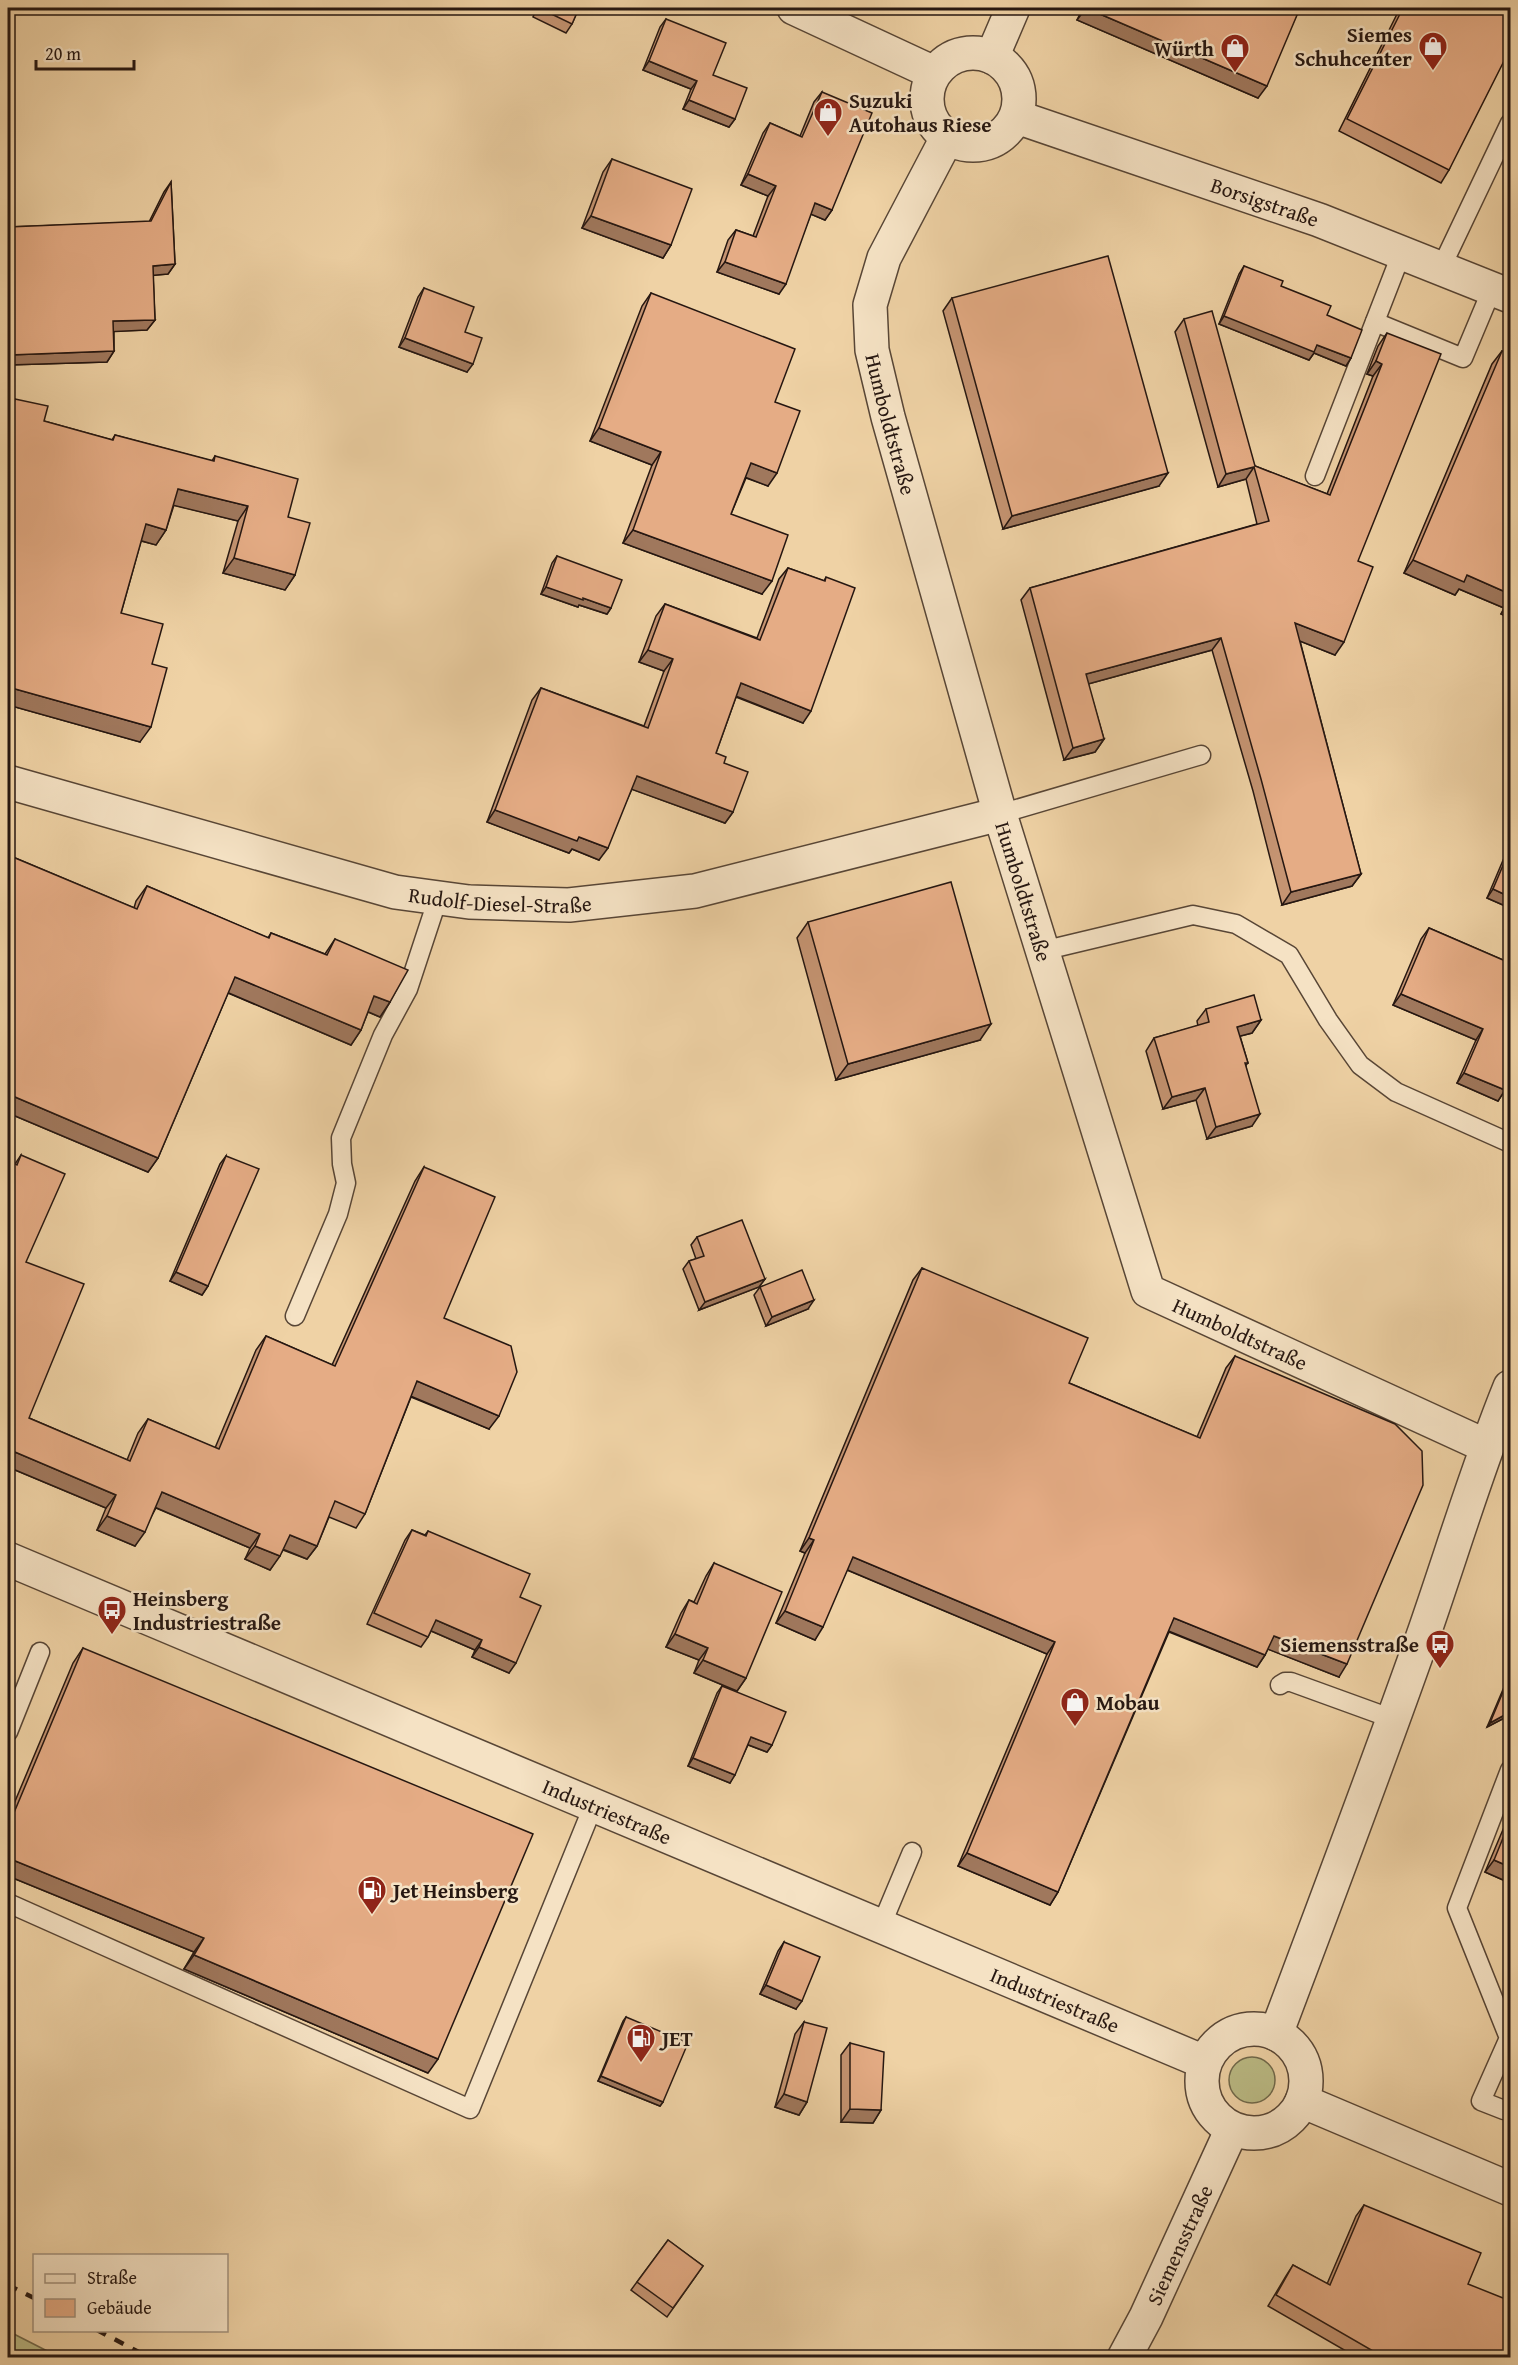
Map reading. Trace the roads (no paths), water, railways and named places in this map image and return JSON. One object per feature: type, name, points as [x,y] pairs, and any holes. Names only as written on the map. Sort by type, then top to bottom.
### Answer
[{"type":"street","points":[[794,8],[934,73]]},
{"type":"street","points":[[992,57],[1013,8]]},
{"type":"street","points":[[976,52],[992,57],[1004,64],[1013,75],[1019,88],[1020,103],[1017,117],[999,138],[987,144],[974,146],[948,138],[936,129],[929,116],[926,101],[928,87],[934,73],[945,61],[960,54],[976,52]]},
{"type":"street","name":"Borsigstraße","points":[[1017,117],[1319,220],[1501,292]]},
{"type":"street","name":"Humboldtstraße","points":[[948,138],[884,258],[870,305],[872,350],[891,429],[1000,814],[1148,1291],[1486,1446]]},
{"type":"street","name":"Rudolf-Diesel-Straße","points":[[8,783],[395,892],[469,902],[569,905],[695,891],[1000,814]]},
{"type":"street","points":[[1276,2034],[1333,1886],[1424,1633],[1486,1446],[1510,1387]]},
{"type":"street","name":"Industriestraße","points":[[8,1559],[1204,2062]]},
{"type":"street","points":[[1248,2029],[1276,2034],[1297,2051],[1306,2076],[1302,2101],[1285,2124],[1259,2134],[1232,2129],[1211,2113],[1201,2088],[1204,2062],[1221,2039],[1248,2029]]},
{"type":"street","points":[[1302,2101],[1510,2189]]},
{"type":"street","name":"Siemensstraße","points":[[1124,2358],[1146,2316],[1232,2129]]},
{"type":"lane","points":[[1441,268],[1510,123]]},
{"type":"lane","points":[[1315,476],[1402,252]]},
{"type":"lane","points":[[1375,322],[1463,358],[1501,292]]},
{"type":"lane","points":[[1000,814],[1201,755]]},
{"type":"lane","points":[[295,1316],[338,1214],[346,1183],[342,1164],[341,1138],[383,1035],[408,989],[438,898]]},
{"type":"lane","points":[[1042,951],[1193,915],[1236,924],[1289,955],[1328,1020],[1360,1065],[1396,1092],[1510,1143]]},
{"type":"lane","points":[[8,1732],[40,1652]]},
{"type":"lane","points":[[1280,1685],[1291,1682],[1393,1719]]},
{"type":"lane","points":[[1504,2110],[1481,2101],[1509,2038],[1456,1908],[1510,1770]]},
{"type":"lane","points":[[8,1903],[470,2109],[594,1804]]},
{"type":"lane","points":[[881,1926],[912,1852]]},
{"type":"railway","points":[[8,2285],[33,2298]]},
{"type":"railway","points":[[101,2332],[150,2358]]},
{"type":"place","name":"Siemes Schuhcenter","points":[[1433,72]]},
{"type":"place","name":"Würth","points":[[1235,74]]},
{"type":"place","name":"Suzuki Autohaus Riese","points":[[828,138]]},
{"type":"place","name":"Heinsberg Industriestraße","points":[[112,1636]]},
{"type":"place","name":"Siemensstraße","points":[[1440,1670]]},
{"type":"place","name":"Mobau","points":[[1075,1728]]},
{"type":"place","name":"Jet Heinsberg","points":[[372,1916]]},
{"type":"place","name":"JET","points":[[641,2064]]}]
